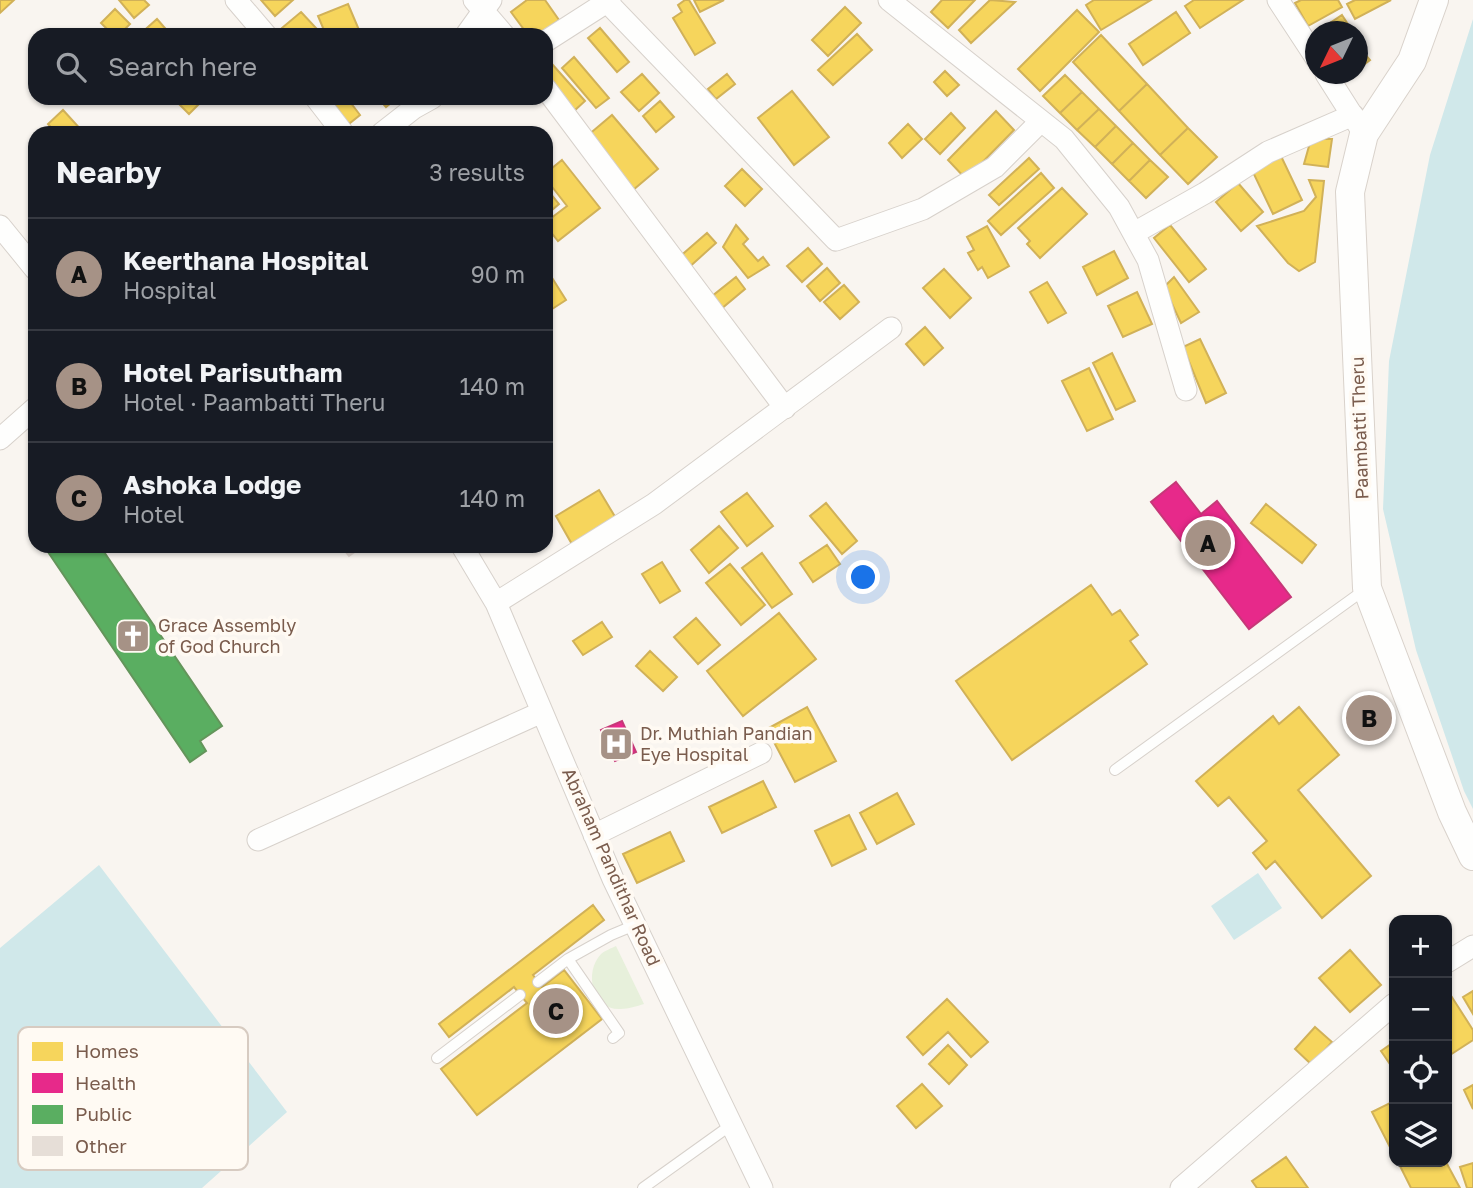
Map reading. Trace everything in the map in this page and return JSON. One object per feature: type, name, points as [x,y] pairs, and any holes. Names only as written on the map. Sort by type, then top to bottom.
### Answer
[{"type":"street","points":[[236,0],[260,28]]},
{"type":"street","points":[[889,0],[1064,139],[1119,207],[1148,260],[1186,390]]},
{"type":"street","points":[[1278,0],[1305,42]]},
{"type":"street","name":"Paambatti Theru","points":[[1434,0],[1412,61],[1358,125],[1350,192],[1367,588],[1452,812],[1473,856]]},
{"type":"street","points":[[553,37],[609,1],[836,240],[922,209],[975,179],[995,167],[1041,121]]},
{"type":"street","points":[[470,28],[482,4],[499,28]]},
{"type":"street","points":[[1134,233],[1205,193],[1268,152],[1358,125],[1332,84]]},
{"type":"street","points":[[553,98],[785,408]]},
{"type":"street","points":[[322,105],[338,126]]},
{"type":"street","points":[[391,126],[417,105]]},
{"type":"street","points":[[0,226],[28,261]]},
{"type":"street","points":[[496,603],[654,504],[891,328]]},
{"type":"street","points":[[0,439],[28,414]]},
{"type":"street","name":"Abraham Pandithar Road","points":[[466,553],[496,603],[594,835],[762,1188]]},
{"type":"street","points":[[258,840],[542,712]]},
{"type":"street","points":[[594,835],[761,753]]},
{"type":"street","points":[[1452,959],[1473,946]]},
{"type":"street","points":[[1181,1188],[1389,1008]]},
{"type":"lane","points":[[1115,770],[1367,588]]},
{"type":"lane","points":[[538,982],[568,959],[635,925]]},
{"type":"lane","points":[[568,959],[619,1033],[613,1038]]},
{"type":"lane","points":[[437,1058],[520,995]]},
{"type":"lane","points":[[643,1188],[732,1125]]},
{"type":"green space","points":[[616,946],[644,1004],[624,1009],[611,1008],[604,1004],[594,989],[592,980],[596,962],[602,953]]},
{"type":"water","points":[[1473,19],[1473,809],[1464,791],[1416,650],[1383,509],[1389,361],[1430,155]]},
{"type":"water","points":[[99,865],[222,1027],[18,1027],[18,1170],[222,1170],[202,1188],[0,1188],[0,948]]},
{"type":"water","points":[[1258,873],[1282,908],[1234,940],[1211,906]]},
{"type":"water","points":[[248,1061],[287,1112],[248,1147]]},
{"type":"building: Homes","points":[[0,0],[14,0],[0,13]]},
{"type":"building: Homes","points":[[119,0],[144,0],[149,5],[134,18]]},
{"type":"building: Homes","points":[[261,0],[293,0],[275,16]]},
{"type":"building: Homes","points":[[527,0],[545,0],[559,20],[548,28],[523,28],[511,12]]},
{"type":"building: Homes","points":[[689,0],[715,43],[695,55],[673,18],[682,12],[678,5]]},
{"type":"building: Homes","points":[[694,0],[724,0],[700,12]]},
{"type":"building: Homes","points":[[942,0],[975,0],[948,28],[931,12]]},
{"type":"building: Homes","points":[[990,0],[1015,2],[971,43],[959,30]]},
{"type":"building: Homes","points":[[1094,0],[1151,0],[1101,30],[1086,5]]},
{"type":"building: Homes","points":[[1194,0],[1243,0],[1200,28],[1185,6]]},
{"type":"building: Homes","points":[[1301,0],[1338,0],[1342,7],[1317,21],[1305,21],[1295,3]]},
{"type":"building: Homes","points":[[1355,0],[1391,0],[1355,19],[1347,4]]},
{"type":"building: Homes","points":[[348,4],[358,28],[323,28],[318,16]]},
{"type":"building: Homes","points":[[845,7],[861,23],[828,56],[812,40]]},
{"type":"building: Homes","points":[[115,9],[130,24],[126,28],[106,28],[101,23]]},
{"type":"building: Homes","points":[[1077,10],[1099,32],[1040,91],[1018,69]]},
{"type":"building: Homes","points":[[301,12],[316,28],[282,28]]},
{"type":"building: Homes","points":[[1176,12],[1190,33],[1143,65],[1129,44]]},
{"type":"building: Homes","points":[[1342,15],[1346,21],[1333,21]]},
{"type":"building: Homes","points":[[157,19],[165,28],[147,28]]},
{"type":"building: Homes","points":[[600,28],[629,62],[617,72],[588,38]]},
{"type":"building: Homes","points":[[857,34],[872,50],[833,85],[818,70]]},
{"type":"building: Homes","points":[[1101,35],[1147,84],[1119,111],[1073,62]]},
{"type":"building: Homes","points":[[574,57],[609,98],[596,108],[562,68]]},
{"type":"building: Homes","points":[[553,65],[585,101],[574,111],[553,87]]},
{"type":"building: Homes","points":[[945,71],[959,85],[947,96],[934,82]]},
{"type":"building: Homes","points":[[642,74],[659,93],[639,111],[621,92]]},
{"type":"building: Homes","points":[[727,74],[735,84],[716,99],[708,89]]},
{"type":"building: Homes","points":[[1065,75],[1082,92],[1060,113],[1043,96]]},
{"type":"building: Homes","points":[[1147,84],[1188,128],[1160,155],[1119,111]]},
{"type":"building: Homes","points":[[792,91],[829,137],[794,165],[758,118]]},
{"type":"building: Homes","points":[[1082,92],[1099,109],[1077,130],[1060,113]]},
{"type":"building: Homes","points":[[660,101],[674,117],[656,132],[643,116]]},
{"type":"building: Homes","points":[[180,105],[198,105],[189,114]]},
{"type":"building: Homes","points":[[327,105],[352,105],[360,115],[344,126]]},
{"type":"building: Homes","points":[[1099,109],[1116,126],[1095,147],[1077,130]]},
{"type":"building: Homes","points":[[63,110],[78,126],[50,126],[48,124]]},
{"type":"building: Homes","points":[[996,111],[1014,130],[966,179],[948,160]]},
{"type":"building: Homes","points":[[951,113],[965,128],[940,154],[925,139]]},
{"type":"building: Homes","points":[[612,115],[658,169],[633,190],[587,136]]},
{"type":"building: Homes","points":[[908,124],[922,139],[902,158],[889,143]]},
{"type":"building: Homes","points":[[1116,126],[1133,143],[1112,164],[1095,147]]},
{"type":"building: Homes","points":[[1188,128],[1217,157],[1188,184],[1160,155]]},
{"type":"building: Homes","points":[[1311,139],[1332,139],[1328,167],[1304,164]]},
{"type":"building: Homes","points":[[1133,143],[1150,160],[1129,181],[1112,164]]},
{"type":"building: Homes","points":[[1280,154],[1302,200],[1273,214],[1251,168]]},
{"type":"building: Homes","points":[[1029,158],[1039,169],[999,205],[989,195]]},
{"type":"building: Homes","points":[[562,160],[600,208],[558,241],[553,235],[553,217],[567,206],[553,188],[553,167]]},
{"type":"building: Homes","points":[[1150,160],[1168,177],[1146,198],[1129,181]]},
{"type":"building: Homes","points":[[742,169],[762,189],[745,206],[725,186]]},
{"type":"building: Homes","points":[[1041,173],[1054,188],[1001,235],[988,221]]},
{"type":"building: Homes","points":[[1309,180],[1324,181],[1315,262],[1299,271],[1288,263],[1257,226],[1304,211],[1316,197]]},
{"type":"building: Homes","points":[[1238,183],[1263,212],[1241,231],[1216,202]]},
{"type":"building: Homes","points":[[1062,188],[1087,214],[1040,258],[1027,244],[1030,241],[1018,228]]},
{"type":"building: Homes","points":[[553,197],[559,204],[553,209]]},
{"type":"building: Homes","points":[[736,225],[748,239],[743,244],[758,261],[763,257],[769,265],[748,278],[723,247]]},
{"type":"building: Homes","points":[[1170,225],[1206,269],[1189,282],[1154,238]]},
{"type":"building: Homes","points":[[987,226],[1009,266],[988,278],[982,267],[978,270],[968,253],[974,250],[967,237]]},
{"type":"building: Homes","points":[[707,233],[716,243],[686,270],[677,259]]},
{"type":"building: Homes","points":[[808,248],[822,264],[802,282],[787,266]]},
{"type":"building: Homes","points":[[1114,251],[1128,278],[1097,295],[1083,267]]},
{"type":"building: Homes","points":[[827,268],[840,283],[820,301],[807,286]]},
{"type":"building: Homes","points":[[944,269],[971,298],[950,318],[923,288]]},
{"type":"building: Homes","points":[[736,277],[745,289],[721,309],[711,297]]},
{"type":"building: Homes","points":[[1174,277],[1199,312],[1181,323],[1164,287]]},
{"type":"building: Homes","points":[[553,279],[566,300],[553,308]]},
{"type":"building: Homes","points":[[1047,282],[1066,313],[1048,323],[1030,292]]},
{"type":"building: Homes","points":[[844,285],[859,302],[840,319],[824,302]]},
{"type":"building: Homes","points":[[1137,292],[1152,324],[1123,337],[1108,306]]},
{"type":"building: Homes","points":[[925,327],[943,348],[924,365],[906,344]]},
{"type":"building: Homes","points":[[1200,339],[1226,393],[1206,403],[1183,347]]},
{"type":"building: Homes","points":[[1112,353],[1135,401],[1116,410],[1093,363]]},
{"type":"building: Homes","points":[[1089,368],[1113,419],[1087,431],[1062,381]]},
{"type":"building: Homes","points":[[599,490],[617,520],[573,546],[556,516]]},
{"type":"building: Homes","points":[[747,493],[773,526],[747,546],[721,512]]},
{"type":"building: Homes","points":[[826,503],[857,541],[842,554],[810,516]]},
{"type":"building: Homes","points":[[1266,504],[1316,545],[1302,563],[1251,523]]},
{"type":"building: Homes","points":[[719,526],[738,548],[709,573],[691,550]]},
{"type":"building: Homes","points":[[827,545],[840,564],[813,582],[800,563]]},
{"type":"building: Homes","points":[[762,553],[792,594],[772,608],[742,568]]},
{"type":"building: Homes","points":[[662,562],[680,591],[660,603],[642,574]]},
{"type":"building: Homes","points":[[730,564],[765,605],[741,625],[706,583]]},
{"type":"building: Homes","points":[[1091,585],[1112,615],[1120,610],[1138,635],[1130,641],[1147,664],[1012,760],[956,681]]},
{"type":"building: Homes","points":[[779,613],[816,659],[743,716],[707,671]]},
{"type":"building: Homes","points":[[696,618],[720,645],[698,664],[674,637]]},
{"type":"building: Homes","points":[[602,622],[612,637],[583,655],[573,641]]},
{"type":"building: Homes","points":[[650,651],[677,677],[663,691],[636,666]]},
{"type":"building: Homes","points":[[807,707],[836,761],[795,782],[767,729]]},
{"type":"building: Homes","points":[[1299,707],[1339,755],[1298,790],[1371,876],[1322,918],[1275,861],[1266,869],[1253,853],[1267,841],[1229,797],[1218,806],[1196,781],[1273,716],[1279,724]]},
{"type":"building: Homes","points":[[763,781],[776,807],[722,833],[709,807]]},
{"type":"building: Homes","points":[[897,793],[914,824],[877,844],[860,813]]},
{"type":"building: Homes","points":[[849,815],[866,849],[832,866],[815,831]]},
{"type":"building: Homes","points":[[670,832],[684,861],[637,883],[623,854]]},
{"type":"building: Homes","points":[[593,905],[604,920],[533,975],[542,987],[564,970],[602,1019],[477,1115],[441,1069],[527,1003],[514,987],[449,1037],[439,1024]]},
{"type":"building: Homes","points":[[1350,950],[1381,985],[1350,1012],[1319,978]]},
{"type":"building: Homes","points":[[1473,991],[1473,1014],[1463,997]]},
{"type":"building: Homes","points":[[1452,997],[1473,1030],[1473,1040],[1452,1054]]},
{"type":"building: Homes","points":[[947,999],[988,1042],[971,1057],[948,1032],[923,1055],[907,1037]]},
{"type":"building: Homes","points":[[1315,1027],[1332,1042],[1312,1065],[1295,1049]]},
{"type":"building: Homes","points":[[948,1045],[967,1065],[949,1084],[929,1064]]},
{"type":"building: Homes","points":[[1389,1045],[1389,1063],[1381,1051]]},
{"type":"building: Homes","points":[[922,1084],[942,1106],[916,1128],[897,1106]]},
{"type":"building: Homes","points":[[1473,1085],[1473,1109],[1464,1090]]},
{"type":"building: Homes","points":[[1389,1104],[1389,1145],[1372,1112]]},
{"type":"building: Homes","points":[[1286,1157],[1308,1188],[1257,1188],[1252,1181]]},
{"type":"building: Homes","points":[[1473,1163],[1473,1188],[1467,1188],[1460,1167]]},
{"type":"building: Homes","points":[[1400,1167],[1449,1167],[1460,1188],[1411,1188]]},
{"type":"building: Health","points":[[1176,482],[1201,514],[1217,501],[1291,597],[1249,629],[1151,502]]},
{"type":"building: Health","points":[[622,721],[636,752],[615,761],[601,730]]},
{"type":"building: Public","name":"Grace Assembly of God Church","points":[[49,553],[105,553],[222,726],[200,741],[206,751],[190,762]]},
{"type":"place","name":"Keerthana Hospital","points":[[1208,543]]},
{"type":"place","name":"Grace Assembly of God Church","points":[[133,636]]},
{"type":"place","name":"Hotel Parisutham","points":[[1369,718]]},
{"type":"place","name":"Dr. Muthiah Pandian Eye Hospital","points":[[616,744]]},
{"type":"place","name":"Ashoka Lodge","points":[[556,1011]]}]
